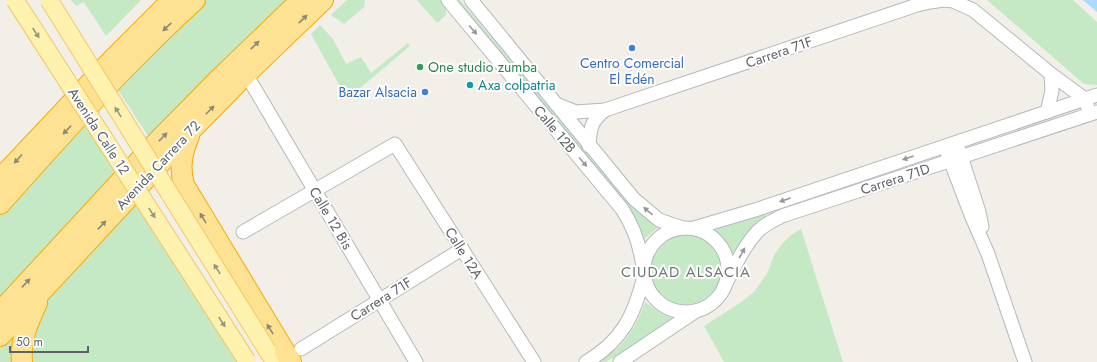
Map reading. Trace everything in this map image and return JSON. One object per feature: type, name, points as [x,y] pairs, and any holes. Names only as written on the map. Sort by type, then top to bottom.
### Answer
[{"type":"highway","points":[[0,179],[42,133],[171,0]]},
{"type":"highway","points":[[0,204],[72,124],[150,42],[195,0]]},
{"type":"highway","name":"Avenida Carrera 72","points":[[0,312],[155,144],[216,82],[301,0]]},
{"type":"highway","name":"Avenida Carrera 72","points":[[0,336],[192,129],[246,74],[324,0]]},
{"type":"highway","points":[[119,75],[141,31]]},
{"type":"highway","points":[[192,129],[182,151],[180,167],[184,185],[296,356]]},
{"type":"highway","points":[[46,262],[84,244]]},
{"type":"highway","points":[[22,362],[22,340],[42,290]]},
{"type":"main road","name":"Avenida Calle 12","points":[[15,0],[247,362]]},
{"type":"main road","name":"Avenida Calle 12","points":[[50,1],[271,356]]},
{"type":"street","name":"Calle 12B","points":[[448,0],[622,209],[634,230],[641,252],[643,271]]},
{"type":"street","name":"Calle 12B","points":[[471,0],[589,146],[634,199],[659,220],[688,228]]},
{"type":"street","name":"Carrera 71F","points":[[556,104],[576,112],[584,113],[605,110],[917,5],[944,0],[954,1],[973,10],[1051,74]]},
{"type":"street","name":"Calle 12 Bis","points":[[246,74],[416,362]]},
{"type":"street","points":[[1051,74],[1091,97],[1094,113]]},
{"type":"street","points":[[1047,112],[1052,91],[1051,74]]},
{"type":"street","name":"Carrera 71D","points":[[688,228],[756,210],[1091,97]]},
{"type":"street","name":"Carrera 71F","points":[[589,146],[590,129],[593,122],[605,110]]},
{"type":"street","name":"Carrera 71D","points":[[724,288],[746,246],[758,230],[782,216],[1094,113]]},
{"type":"street","name":"Calle 12A","points":[[314,190],[395,144],[534,362]]},
{"type":"street","points":[[951,144],[979,212],[988,254],[1025,362]]},
{"type":"street","points":[[243,232],[314,190]]},
{"type":"street","points":[[586,362],[607,347],[622,332],[640,291],[645,257],[656,240],[668,232],[688,228],[708,234],[714,239],[723,251],[726,258],[728,273],[724,288],[711,304],[698,310],[620,362]]},
{"type":"street","name":"Carrera 71F","points":[[296,356],[380,300],[462,249]]},
{"type":"street","points":[[643,271],[649,291],[659,303],[674,310],[690,312],[698,310]]},
{"type":"green space","points":[[71,0],[141,0],[106,36],[84,2],[76,6]]},
{"type":"green space","points":[[206,0],[289,0],[150,139],[118,90]]},
{"type":"green space","points":[[347,0],[365,0],[364,7],[344,24],[331,15]]},
{"type":"green space","points":[[417,0],[440,0],[446,7],[446,15],[437,23]]},
{"type":"green space","points":[[455,0],[460,0],[624,196],[661,225],[643,240],[634,218],[621,199]]},
{"type":"green space","points":[[987,0],[1073,0],[1097,22],[1097,85],[1084,84]]},
{"type":"green space","points":[[320,25],[333,39],[346,64],[361,57],[371,73],[408,43],[410,46],[347,99],[311,34]]},
{"type":"green space","points":[[85,122],[120,174],[0,301],[0,216]]},
{"type":"green space","points":[[135,199],[240,362],[26,362],[42,299]]},
{"type":"green space","points":[[765,213],[767,219],[742,241],[731,257],[722,239],[714,229]]},
{"type":"green space","points":[[801,229],[843,362],[724,362],[704,326],[740,303],[754,292],[768,272],[774,255],[782,244],[791,235]]},
{"type":"green space","points":[[685,233],[699,236],[711,244],[719,256],[722,270],[719,284],[711,296],[699,304],[685,307],[671,304],[659,296],[651,284],[648,270],[651,256],[659,244],[671,236]]},
{"type":"green space","points":[[645,302],[663,314],[675,319],[606,362],[596,362],[613,352],[623,343],[640,315]]},
{"type":"green space","points":[[28,314],[18,362],[0,362],[0,345]]},
{"type":"water","points":[[1083,0],[1097,0],[1097,12]]},
{"type":"place","name":"Centro Comercial El Edén","points":[[632,48]]},
{"type":"place","name":"One studio zumba","points":[[420,67]]},
{"type":"place","name":"Axa colpatria","points":[[470,85]]},
{"type":"place","name":"Bazar Alsacia","points":[[425,92]]},
{"type":"district","name":"CIUDAD ALSACIA","points":[[686,272]]}]
